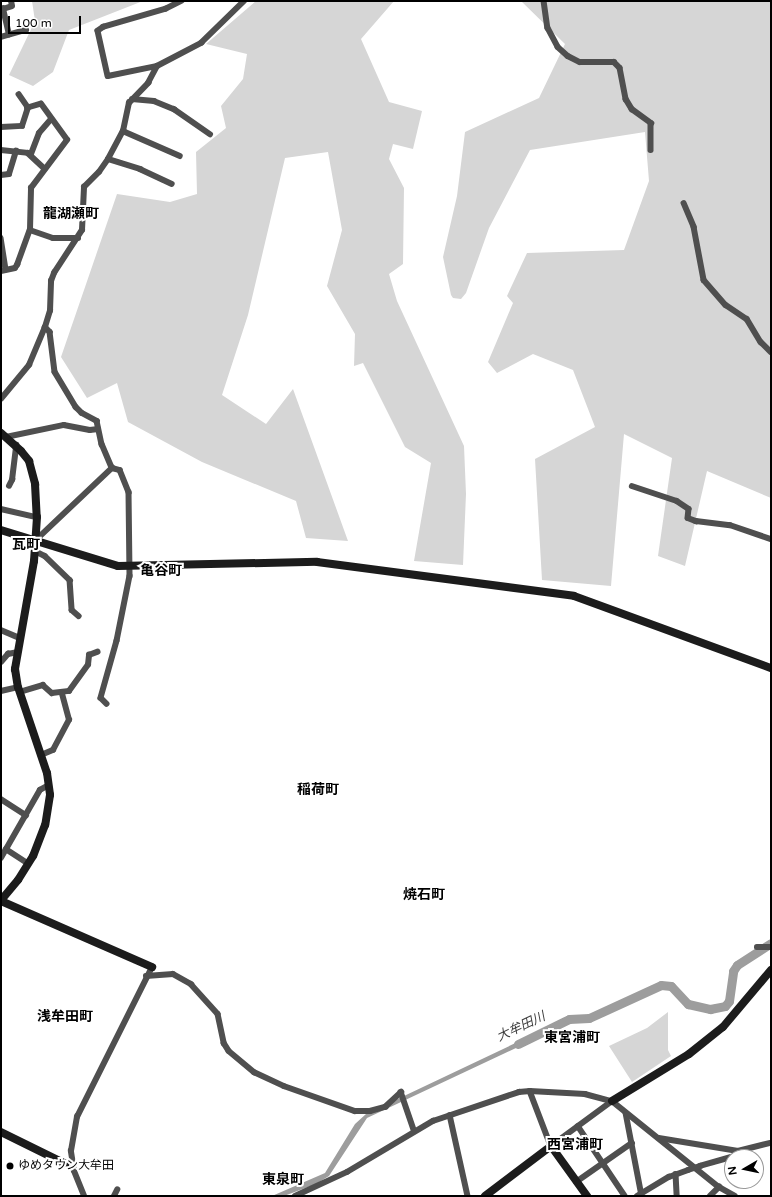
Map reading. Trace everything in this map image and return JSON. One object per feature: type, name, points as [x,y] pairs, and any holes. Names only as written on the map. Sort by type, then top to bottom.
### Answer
[{"type":"street","points":[[9,35],[3,9],[12,6],[11,1]]},
{"type":"street","points":[[182,1],[166,9],[104,27],[98,31],[108,76],[157,66],[202,43],[244,1]]},
{"type":"street","points":[[544,1],[548,28],[558,47],[568,56],[580,62],[614,62],[620,68],[626,99],[632,109],[651,123],[651,150]]},
{"type":"street","points":[[1,37],[26,30]]},
{"type":"street","points":[[1,399],[29,364],[45,327],[50,311],[51,282],[82,230],[85,210],[84,186],[99,172],[108,159],[123,131],[132,98],[148,83],[157,66]]},
{"type":"street","points":[[19,95],[28,108]]},
{"type":"street","points":[[132,98],[154,101],[174,110],[210,134]]},
{"type":"street","points":[[1,238],[3,271],[15,268],[30,230],[31,188],[67,140],[41,104],[28,108]]},
{"type":"street","points":[[1,127],[22,126],[28,108]]},
{"type":"street","points":[[31,154],[39,133],[51,119]]},
{"type":"street","points":[[123,131],[180,156]]},
{"type":"street","points":[[1,150],[31,154],[45,169]]},
{"type":"street","points":[[1,175],[9,174],[16,151]]},
{"type":"street","points":[[108,159],[140,169],[172,184]]},
{"type":"street","points":[[684,203],[694,227],[704,280],[726,305],[747,320],[761,342],[771,352]]},
{"type":"street","points":[[30,230],[53,238],[78,238]]},
{"type":"street","points":[[45,327],[50,332],[55,372],[76,407],[82,413],[97,421],[98,429],[112,468]]},
{"type":"street","points":[[3,437],[64,425],[90,430],[98,429]]},
{"type":"street","points":[[3,437],[16,445],[33,471],[37,517],[36,540],[15,669],[19,689],[41,755],[49,785],[45,825],[29,864],[1,900],[152,967],[146,976],[77,1117],[71,1151],[74,1171],[84,1196]]},
{"type":"street","points":[[9,486],[12,480],[16,445]]},
{"type":"street","points":[[36,540],[112,468]]},
{"type":"street","points":[[107,704],[101,698],[123,615],[131,567],[129,492],[120,470],[112,468]]},
{"type":"street","points":[[632,486],[677,501],[689,508],[688,518],[696,521],[730,525],[771,540]]},
{"type":"street","points":[[1,509],[37,517]]},
{"type":"street","points":[[1,530],[107,564],[131,567],[317,562],[564,594],[610,607],[771,668]]},
{"type":"street","points":[[35,550],[45,556],[70,580],[72,610],[79,616]]},
{"type":"street","points":[[1,630],[20,638]]},
{"type":"street","points":[[1,662],[8,654],[18,652]]},
{"type":"street","points":[[1,691],[43,685],[52,694],[69,691],[88,665],[89,655],[97,652]]},
{"type":"street","points":[[41,755],[54,750],[69,720],[62,693]]},
{"type":"street","points":[[1,858],[40,790],[49,785]]},
{"type":"street","points":[[1,799],[26,815]]},
{"type":"street","points":[[6,849],[29,864]]},
{"type":"street","points":[[757,947],[771,947]]},
{"type":"street","points":[[485,1196],[612,1102],[689,1054],[723,1027],[771,970]]},
{"type":"street","points":[[146,976],[173,974],[191,984],[218,1014],[224,1043],[229,1051],[254,1072],[284,1086],[355,1112],[385,1107],[401,1092],[414,1129]]},
{"type":"street","points":[[530,1091],[551,1146],[586,1196]]},
{"type":"street","points":[[295,1196],[320,1187],[434,1121],[519,1092],[530,1091],[585,1094],[612,1102],[719,1187],[735,1196]]},
{"type":"street","points":[[626,1113],[640,1195],[676,1174],[724,1159]]},
{"type":"street","points":[[450,1116],[468,1196]]},
{"type":"street","points":[[578,1126],[602,1164],[625,1196]]},
{"type":"street","points":[[1,1132],[66,1164],[74,1171]]},
{"type":"street","points":[[658,1138],[738,1151],[771,1143]]},
{"type":"street","points":[[576,1182],[632,1143]]},
{"type":"street","points":[[676,1174],[677,1196]]},
{"type":"street","points":[[710,1196],[719,1187]]},
{"type":"shaded area","points":[[32,1],[143,1],[69,30],[53,72],[33,86],[9,75],[35,21]]},
{"type":"shaded area","points":[[256,1],[394,1],[361,39],[389,102],[422,111],[413,149],[393,144],[389,159],[404,188],[403,264],[389,274],[397,301],[464,446],[466,494],[463,565],[414,561],[431,463],[405,447],[363,363],[354,366],[355,334],[327,286],[342,230],[328,152],[285,158],[248,315],[222,395],[266,424],[293,389],[348,541],[306,538],[296,501],[202,462],[128,422],[117,383],[87,398],[61,357],[117,194],[170,202],[197,194],[196,152],[226,128],[221,106],[243,79],[247,54],[206,44]]},
{"type":"shaded area","points":[[521,1],[771,1],[771,498],[707,471],[685,566],[658,556],[672,458],[624,434],[611,586],[542,580],[535,459],[595,427],[573,370],[533,354],[497,373],[488,362],[513,303],[507,296],[527,253],[624,250],[649,181],[645,132],[530,150],[489,228],[466,293],[461,299],[453,298],[451,295],[443,257],[457,196],[465,132],[539,98],[565,44]]},
{"type":"shaded area","points":[[668,1012],[668,1050],[671,1056],[632,1082],[609,1046],[647,1028]]},
{"type":"shaded area","points":[[524,1039],[533,1040],[367,1118],[329,1176],[316,1184],[284,1196],[272,1196],[325,1173],[355,1124],[366,1114]]},
{"type":"waterway","name":"大牟田川","points":[[518,1044],[569,1019],[589,1018],[661,985],[671,986],[688,1004],[710,1009],[725,1006],[729,1001],[733,971],[737,965],[771,943]]},
{"type":"place","name":"ゆめタウン大牟田","points":[[10,1166]]},
{"type":"district","name":"龍湖瀬町","points":[[71,214]]},
{"type":"district","name":"瓦町","points":[[26,545]]},
{"type":"district","name":"亀谷町","points":[[161,571]]},
{"type":"district","name":"稲荷町","points":[[318,790]]},
{"type":"district","name":"焼石町","points":[[424,895]]},
{"type":"district","name":"浅牟田町","points":[[65,1017]]},
{"type":"district","name":"東宮浦町","points":[[572,1038]]},
{"type":"district","name":"西宮浦町","points":[[575,1145]]},
{"type":"district","name":"東泉町","points":[[283,1180]]}]
